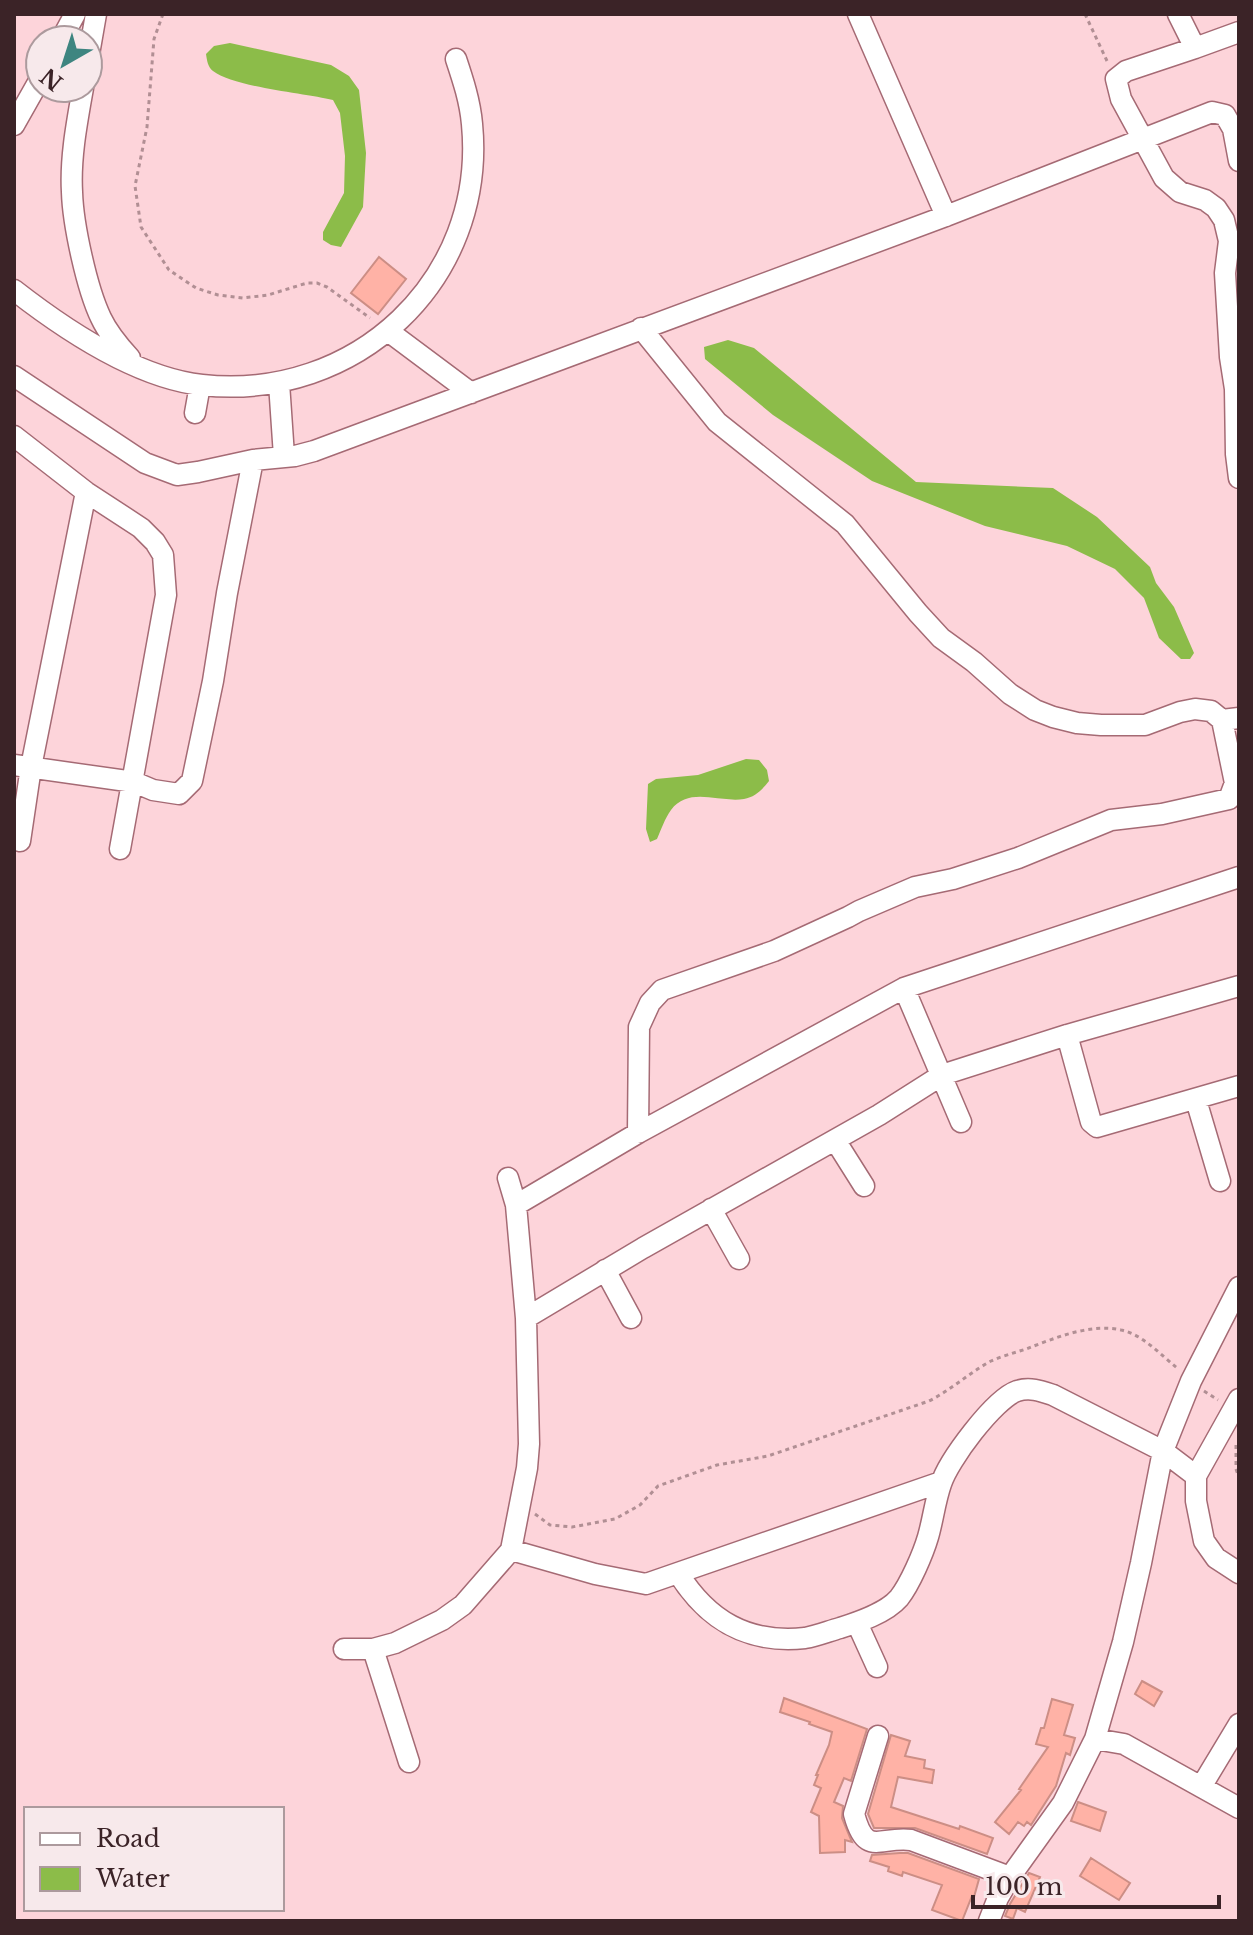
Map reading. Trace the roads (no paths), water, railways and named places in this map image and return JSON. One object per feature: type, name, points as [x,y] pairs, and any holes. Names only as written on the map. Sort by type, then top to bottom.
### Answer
[{"type":"street","points":[[858,14],[946,216]]},
{"type":"street","points":[[1178,14],[1195,48]]},
{"type":"street","points":[[1239,32],[1126,71],[1116,79],[1121,99],[1164,178],[1180,192],[1205,200],[1216,208],[1224,220],[1229,241],[1225,273],[1239,478]]},
{"type":"street","points":[[14,290],[66,329],[141,370],[170,379],[240,388],[309,376],[337,364],[364,349],[412,308],[433,282],[462,222],[470,190],[472,124],[467,91],[456,59]]},
{"type":"street","points":[[14,125],[26,104]]},
{"type":"street","points":[[81,104],[72,193],[83,260],[101,318],[116,343],[141,370]]},
{"type":"street","points":[[14,376],[145,463],[177,475],[198,472],[314,451],[946,216],[1212,112],[1225,115],[1233,129],[1239,161]]},
{"type":"street","points":[[638,1133],[639,1027],[650,1003],[662,990],[774,951],[915,887],[953,879],[1018,858],[1111,820],[1162,814],[1229,799],[1235,783],[1231,719],[1211,711],[1195,709],[1180,712],[1145,725],[1077,723],[1035,710],[1010,694],[941,638],[845,524],[717,422],[641,328]]},
{"type":"street","points":[[388,331],[471,393]]},
{"type":"street","points":[[279,383],[284,456]]},
{"type":"street","points":[[195,413],[200,385]]},
{"type":"street","points":[[14,436],[86,492],[141,528],[163,555],[166,595],[120,849]]},
{"type":"street","points":[[22,766],[134,782],[153,790],[179,794],[192,781],[253,460]]},
{"type":"street","points":[[20,841],[22,766],[86,492]]},
{"type":"street","points":[[516,1205],[638,1133],[904,988],[1239,877]]},
{"type":"street","points":[[526,1318],[879,1115],[942,1075],[1067,1035],[1239,986]]},
{"type":"street","points":[[904,988],[961,1122]]},
{"type":"street","points":[[1067,1035],[1094,1126],[1102,1127],[1239,1086]]},
{"type":"street","points":[[1196,1100],[1220,1181]]},
{"type":"street","points":[[835,1140],[864,1186]]},
{"type":"street","points":[[344,1649],[373,1649],[395,1643],[442,1620],[463,1605],[511,1550],[529,1444],[526,1318],[516,1205],[508,1178]]},
{"type":"street","points":[[711,1209],[739,1259]]},
{"type":"street","points":[[605,1270],[631,1318]]},
{"type":"street","points":[[989,1921],[1010,1877],[1063,1803],[1095,1739],[1123,1642],[1163,1451],[1191,1381],[1239,1287]]},
{"type":"street","points":[[678,1573],[702,1605],[727,1625],[757,1637],[808,1638],[875,1615],[898,1599],[912,1574],[928,1539],[941,1482],[968,1439],[1000,1403],[1017,1392],[1035,1389],[1053,1395],[1163,1451],[1196,1476]]},
{"type":"street","points":[[1236,1404],[1196,1476],[1197,1515],[1204,1541],[1216,1558],[1239,1573]]},
{"type":"street","points":[[511,1550],[595,1574],[646,1584],[941,1482]]},
{"type":"street","points":[[857,1623],[877,1667]]},
{"type":"street","points":[[373,1649],[409,1762]]},
{"type":"street","points":[[1201,1787],[1239,1724]]},
{"type":"street","points":[[878,1736],[854,1814],[869,1842],[911,1840],[1010,1877]]},
{"type":"street","points":[[1095,1739],[1124,1744],[1239,1808]]},
{"type":"water","points":[[230,43],[331,65],[349,76],[359,90],[366,153],[363,207],[341,247],[323,240],[323,232],[344,193],[345,156],[340,113],[333,100],[223,77],[210,68],[206,54],[214,46]]},
{"type":"water","points":[[728,340],[754,348],[916,482],[1053,488],[1097,517],[1150,567],[1156,583],[1174,607],[1194,653],[1190,659],[1181,659],[1159,638],[1144,598],[1115,569],[1067,546],[985,526],[872,481],[773,415],[705,359],[704,347]]},
{"type":"water","points":[[746,759],[759,760],[767,770],[769,781],[761,790],[744,799],[686,799],[671,810],[657,839],[650,842],[646,829],[648,784],[656,779],[698,775]]}]
